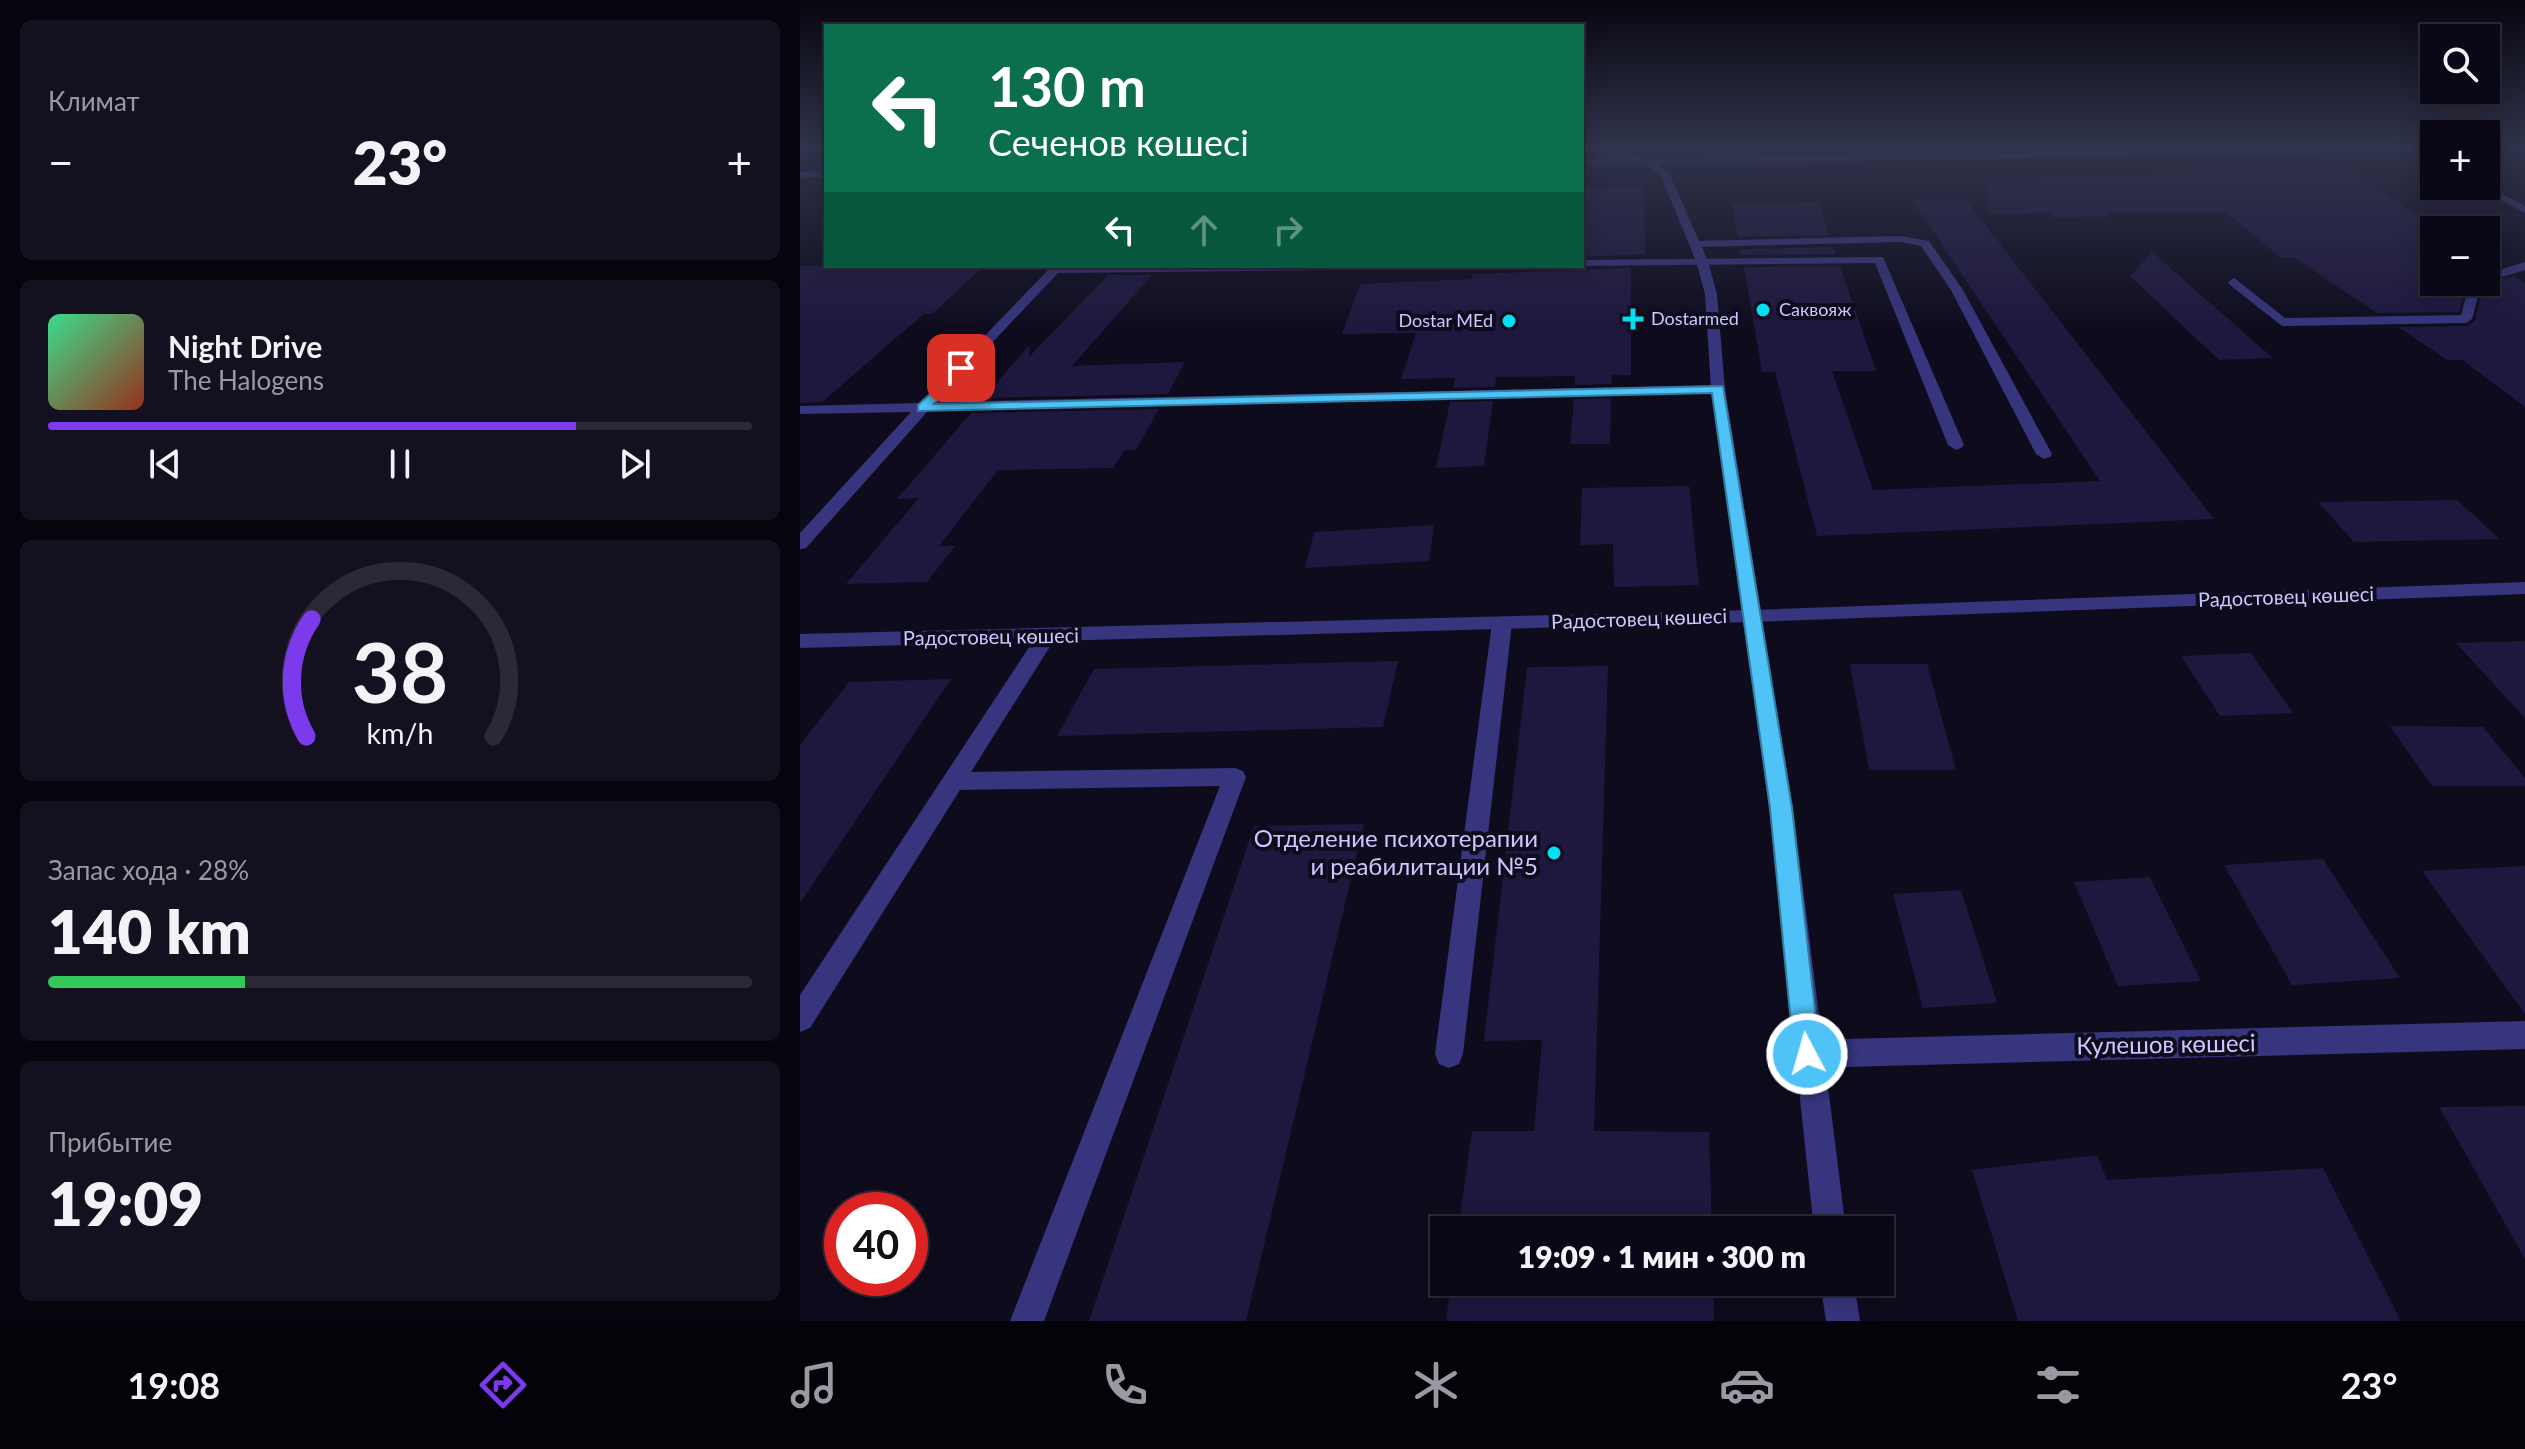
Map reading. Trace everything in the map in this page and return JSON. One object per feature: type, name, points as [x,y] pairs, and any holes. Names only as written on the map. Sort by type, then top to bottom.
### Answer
[{"type":"street","points":[[1679,209],[1711,294],[1718,389],[1781,808],[1807,1054],[1828,1216]]},
{"type":"street","points":[[1584,263],[1674,262],[1698,253],[1900,239],[1925,243],[1957,290],[2044,454]]},
{"type":"street","points":[[1698,253],[1879,259],[1956,445]]},
{"type":"street","points":[[2500,274],[2525,266]]},
{"type":"street","points":[[800,544],[923,408],[1058,268]]},
{"type":"street","points":[[2234,282],[2282,322],[2466,319],[2472,296]]},
{"type":"street","points":[[800,410],[1718,389]]},
{"type":"street","name":"Радостовец көшесі","points":[[800,641],[1046,637],[1752,616],[2525,588]]},
{"type":"street","points":[[1449,1054],[1502,623]]},
{"type":"street","points":[[800,1019],[1046,637]]},
{"type":"street","points":[[953,781],[1235,777],[1027,1321]]},
{"type":"street","name":"Кулешов көшесі","points":[[1807,1054],[2525,1035]]},
{"type":"street","points":[[1839,1296],[1843,1321]]},
{"type":"building","points":[[1584,209],[1644,209],[1645,254],[1584,257]]},
{"type":"building","points":[[1733,209],[1820,209],[1829,235],[1738,237]]},
{"type":"building","points":[[1918,209],[1973,209],[2214,519],[1817,536],[1775,372],[1762,372],[1744,267],[1840,266],[1876,371],[1832,371],[1873,490],[2100,481]]},
{"type":"building","points":[[1988,209],[2408,209],[2420,217],[2420,296],[2463,296],[2459,312],[2377,313],[2295,258],[2281,258],[2226,212],[2107,213],[2111,216],[2055,218],[2052,213],[1988,214]]},
{"type":"building","points":[[1833,247],[1836,254],[1741,255],[1740,249]]},
{"type":"building","points":[[2152,252],[2273,358],[2219,360],[2130,276]]},
{"type":"building","points":[[800,266],[982,268],[932,314],[924,314],[822,402],[800,403]]},
{"type":"building","name":"Dostar MEd","points":[[1631,268],[1631,375],[1612,375],[1611,384],[1575,385],[1575,376],[1496,377],[1495,387],[1453,388],[1455,378],[1401,379],[1416,333],[1342,334],[1360,284],[1471,279],[1473,274]]},
{"type":"building","points":[[1108,275],[1152,275],[1072,366],[1185,362],[1168,394],[984,398],[1029,345],[1029,357]]},
{"type":"building","points":[[2514,276],[2525,283],[2525,407],[2462,360],[2447,360],[2398,327],[2468,326],[2475,320],[2481,296],[2500,296],[2500,280]]},
{"type":"building","points":[[1611,398],[1610,444],[1570,444],[1574,399]]},
{"type":"building","points":[[1493,401],[1484,466],[1436,468],[1450,402]]},
{"type":"building","points":[[1159,409],[1136,450],[1125,450],[1113,468],[998,470],[939,546],[955,546],[927,582],[846,584],[919,498],[897,499],[971,413]]},
{"type":"building","points":[[1689,486],[1699,585],[1614,587],[1613,544],[1580,545],[1582,488]]},
{"type":"building","points":[[2457,500],[2500,539],[2354,542],[2318,502]]},
{"type":"building","points":[[1434,525],[1429,561],[1305,568],[1314,532]]},
{"type":"building","points":[[2525,641],[2525,718],[2456,643]]},
{"type":"building","points":[[2251,653],[2293,713],[2220,716],[2181,656]]},
{"type":"building","points":[[1398,661],[1383,727],[1057,736],[1094,669]]},
{"type":"building","points":[[1850,664],[1927,664],[1956,770],[1869,770]]},
{"type":"building","name":"Отделение психотерапии и реабилитации №5","points":[[1608,666],[1594,1131],[1709,1132],[1712,1216],[1460,1216],[1472,1131],[1534,1131],[1542,1040],[1484,1041],[1527,667]]},
{"type":"building","points":[[951,679],[800,903],[800,745],[849,682]]},
{"type":"building","points":[[2390,726],[2483,727],[2525,778],[2525,786],[2432,786]]},
{"type":"building","points":[[1364,824],[1246,1321],[1089,1321],[1254,826]]},
{"type":"building","points":[[2323,859],[2400,978],[2292,985],[2224,865]]},
{"type":"building","points":[[2525,866],[2525,1014],[2422,871]]},
{"type":"building","points":[[2150,877],[2201,981],[2118,986],[2074,882]]},
{"type":"building","points":[[1961,890],[1997,1003],[1923,1008],[1893,894]]},
{"type":"building","points":[[2525,1106],[2525,1259],[2439,1107]]},
{"type":"building","points":[[2097,1155],[2107,1180],[2323,1168],[2401,1321],[2018,1321],[1972,1170]]},
{"type":"building","points":[[1449,1296],[1713,1296],[1714,1321],[1446,1321]]},
{"type":"place","name":"Саквояж","points":[[1763,310]]},
{"type":"place","name":"Dostarmed","points":[[1633,319]]},
{"type":"place","name":"Dostar MEd","points":[[1509,321]]},
{"type":"place","name":"Отделение психотерапии и реабилитации №5","points":[[1554,853]]},
{"type":"route","points":[[961,368],[923,408],[1718,389],[1781,808],[1807,1054]]}]
